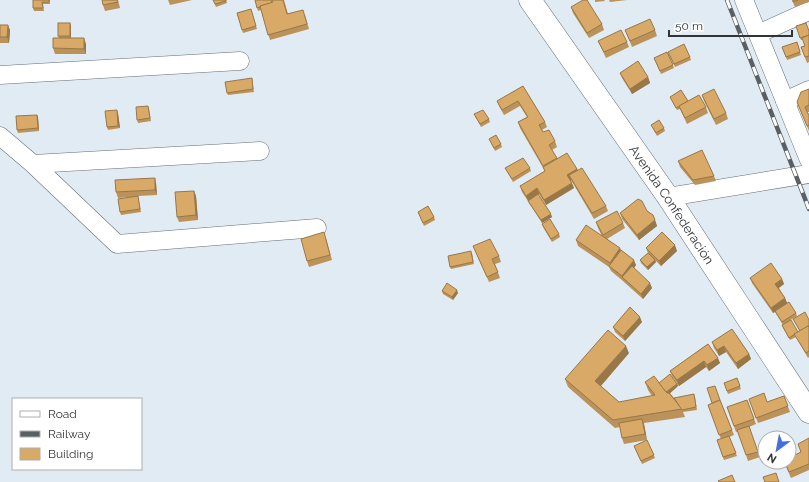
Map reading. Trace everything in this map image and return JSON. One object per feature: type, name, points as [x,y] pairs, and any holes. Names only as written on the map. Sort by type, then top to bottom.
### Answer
[{"type":"highway","name":"Avenida Confederación","points":[[530,0],[668,197],[809,412]]},
{"type":"street","points":[[744,0],[809,160]]},
{"type":"street","points":[[758,34],[809,11]]},
{"type":"street","points":[[0,75],[240,61]]},
{"type":"street","points":[[785,100],[809,90]]},
{"type":"street","points":[[0,136],[33,164],[117,244],[317,228]]},
{"type":"street","points":[[33,164],[260,151]]},
{"type":"street","points":[[668,197],[809,174]]},
{"type":"building","points":[[33,0],[49,0],[49,2],[42,2],[43,8],[33,8]]},
{"type":"building","points":[[102,0],[117,0],[118,2],[103,5]]},
{"type":"building","points":[[213,0],[226,0],[226,1],[215,4]]},
{"type":"building","points":[[255,0],[271,0],[272,3],[257,8]]},
{"type":"building","points":[[272,0],[283,0],[287,14],[303,10],[307,24],[268,35],[260,6],[273,2]]},
{"type":"building","points":[[583,0],[587,0],[602,24],[587,33],[571,7]]},
{"type":"building","points":[[251,9],[256,26],[242,30],[237,13]]},
{"type":"building","points":[[650,19],[655,30],[630,41],[625,30]]},
{"type":"building","points":[[58,23],[70,23],[70,36],[58,36]]},
{"type":"building","points":[[806,23],[809,35],[800,38],[796,26]]},
{"type":"building","points":[[0,25],[8,25],[7,37],[0,37]]},
{"type":"building","points":[[621,30],[627,42],[604,52],[598,41]]},
{"type":"building","points":[[809,35],[809,56],[805,57],[801,47],[805,46],[802,38]]},
{"type":"building","points":[[53,38],[84,38],[84,49],[53,48]]},
{"type":"building","points":[[797,42],[800,52],[786,57],[782,47]]},
{"type":"building","points":[[684,44],[690,57],[674,64],[668,52]]},
{"type":"building","points":[[667,52],[673,65],[660,71],[654,58]]},
{"type":"building","points":[[638,61],[648,77],[630,89],[620,73]]},
{"type":"building","points":[[252,78],[253,89],[227,93],[225,82]]},
{"type":"building","points":[[523,86],[545,122],[539,125],[543,132],[549,130],[555,141],[549,145],[557,158],[543,166],[518,122],[528,117],[518,101],[502,110],[497,101]]},
{"type":"building","points":[[714,89],[726,113],[714,119],[702,95]]},
{"type":"building","points":[[809,89],[809,105],[805,107],[809,114],[809,125],[807,126],[797,102],[801,92]]},
{"type":"building","points":[[681,90],[688,101],[676,108],[670,97]]},
{"type":"building","points":[[699,95],[706,107],[685,118],[679,106]]},
{"type":"building","points":[[148,106],[150,118],[137,120],[136,107]]},
{"type":"building","points":[[117,110],[118,126],[107,127],[105,111]]},
{"type":"building","points":[[483,110],[489,119],[480,124],[474,114]]},
{"type":"building","points":[[37,115],[38,128],[17,130],[16,116]]},
{"type":"building","points":[[659,120],[664,128],[656,133],[651,125]]},
{"type":"building","points":[[496,135],[501,144],[494,148],[489,139]]},
{"type":"building","points":[[702,150],[714,176],[693,180],[678,161]]},
{"type":"building","points":[[567,153],[577,169],[567,175],[572,183],[544,200],[537,188],[526,196],[520,186],[545,171],[543,167]]},
{"type":"building","points":[[523,158],[530,168],[512,179],[505,168]]},
{"type":"building","points":[[582,168],[606,206],[592,213],[569,175]]},
{"type":"building","points":[[155,178],[155,190],[116,192],[115,180]]},
{"type":"building","points":[[194,191],[196,215],[177,217],[175,192]]},
{"type":"building","points":[[538,194],[551,214],[541,220],[528,201]]},
{"type":"building","points":[[138,196],[140,209],[120,212],[118,199]]},
{"type":"building","points":[[638,199],[642,201],[647,211],[653,215],[655,220],[637,235],[620,213]]},
{"type":"building","points":[[428,206],[434,217],[423,223],[418,212]]},
{"type":"building","points":[[617,211],[623,223],[603,235],[596,222]]},
{"type":"building","points":[[550,219],[559,234],[551,239],[542,224]]},
{"type":"building","points":[[586,225],[620,248],[610,263],[576,240]]},
{"type":"building","points":[[324,232],[330,255],[307,261],[301,239]]},
{"type":"building","points":[[662,232],[675,245],[659,261],[646,248]]},
{"type":"building","points":[[490,239],[499,256],[492,259],[498,272],[487,277],[473,246]]},
{"type":"building","points":[[621,250],[634,260],[622,276],[609,266]]},
{"type":"building","points":[[471,251],[473,262],[450,267],[448,256]]},
{"type":"building","points":[[648,253],[655,260],[647,267],[640,260]]},
{"type":"building","points":[[771,263],[782,279],[775,284],[785,298],[771,308],[750,278]]},
{"type":"building","points":[[632,266],[650,283],[641,294],[622,277]]},
{"type":"building","points":[[447,283],[457,290],[452,297],[442,291]]},
{"type":"building","points":[[789,302],[796,313],[782,322],[775,311]]},
{"type":"building","points":[[630,307],[640,317],[623,336],[613,327]]},
{"type":"building","points":[[805,312],[809,320],[809,326],[800,331],[793,319]]},
{"type":"building","points":[[791,320],[798,332],[789,338],[782,325]]},
{"type":"building","points":[[808,326],[809,351],[806,353],[794,334]]},
{"type":"building","points":[[732,329],[749,354],[736,363],[724,346],[717,350],[712,342]]},
{"type":"building","points":[[608,330],[626,346],[595,381],[619,402],[655,395],[645,382],[654,376],[682,409],[613,420],[565,379]]},
{"type":"building","points":[[708,344],[718,358],[707,365],[704,361],[677,380],[670,371]]},
{"type":"building","points":[[670,374],[677,384],[666,392],[659,383]]},
{"type":"building","points":[[737,378],[740,386],[727,391],[724,383]]},
{"type":"building","points":[[715,386],[720,400],[712,403],[707,388]]},
{"type":"building","points":[[764,393],[767,402],[784,396],[788,406],[756,418],[749,399]]},
{"type":"building","points":[[694,394],[696,407],[682,410],[674,398]]},
{"type":"building","points":[[720,400],[732,430],[719,435],[708,405]]},
{"type":"building","points":[[747,400],[754,419],[734,426],[727,407]]},
{"type":"building","points":[[642,419],[645,434],[622,438],[619,423]]},
{"type":"building","points":[[749,426],[757,452],[746,455],[737,430]]},
{"type":"building","points":[[729,436],[736,453],[723,457],[717,440]]},
{"type":"building","points":[[809,438],[809,464],[797,469],[797,454],[801,452],[798,444]]},
{"type":"building","points":[[647,440],[654,455],[641,461],[634,446]]},
{"type":"building","points":[[776,473],[779,482],[765,482],[763,477]]},
{"type":"building","points":[[732,475],[735,482],[718,481]]},
{"type":"railway","points":[[727,0],[809,209]]}]
